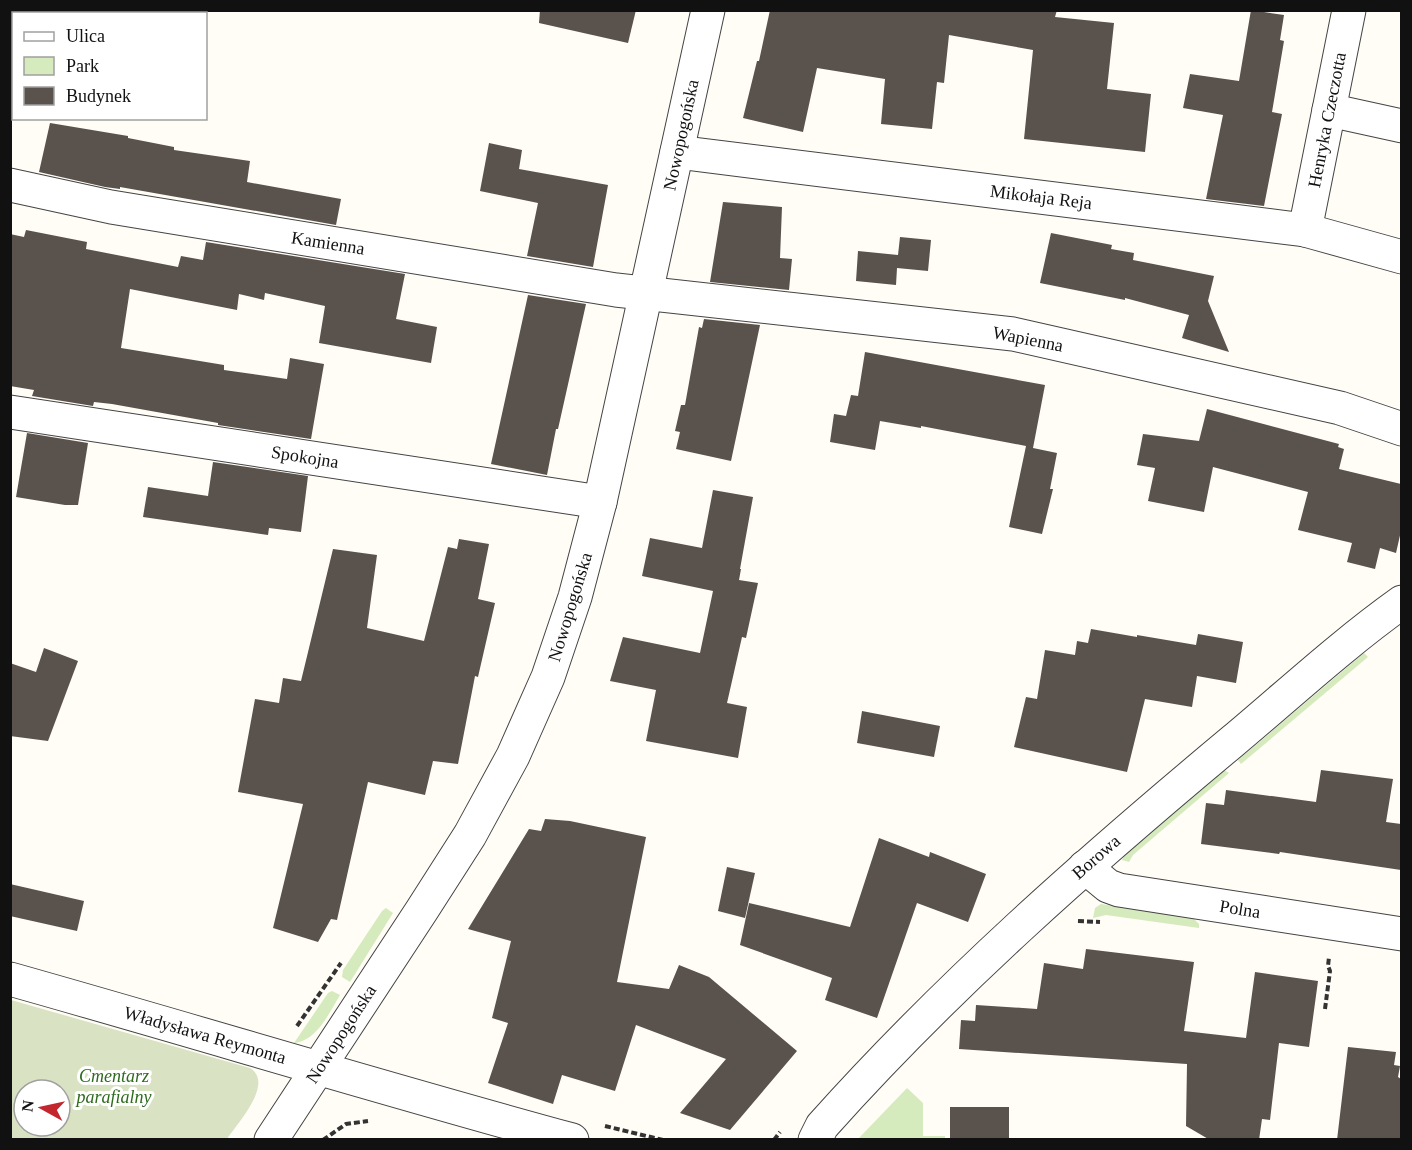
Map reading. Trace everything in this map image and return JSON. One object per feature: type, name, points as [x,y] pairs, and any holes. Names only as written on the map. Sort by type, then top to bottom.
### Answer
[{"type":"street","name":"Nowopogońska","points":[[271,1140],[470,835],[513,756],[548,677],[575,597],[600,502],[708,10]]},
{"type":"street","name":"Henryka Czeczotta","points":[[1305,230],[1349,10]]},
{"type":"street","points":[[1329,110],[1401,126]]},
{"type":"street","name":"Mikołaja Reja","points":[[677,152],[1305,230],[1401,257]]},
{"type":"street","name":"Kamienna","points":[[10,185],[111,207],[646,294]]},
{"type":"street","name":"Wapienna","points":[[646,294],[1013,334],[1340,408],[1401,429]]},
{"type":"street","name":"Spokojna","points":[[10,412],[600,502]]},
{"type":"street","name":"Borowa","points":[[815,1140],[822,1126],[891,1051],[1047,901],[1149,811],[1401,602]]},
{"type":"street","name":"Polna","points":[[1085,867],[1108,886],[1119,890],[1401,934]]},
{"type":"street","name":"Władysława Reymonta","points":[[10,979],[275,1054],[466,1126],[572,1140]]},
{"type":"path","points":[[1325,1009],[1329,966]]},
{"type":"path","points":[[323,1140],[346,1124],[372,1120]]},
{"type":"green space","points":[[1364,653],[1368,657],[1241,764],[1238,760]]},
{"type":"green space","points":[[1224,770],[1229,773],[1133,855],[1129,862],[1122,860],[1126,853]]},
{"type":"green space","points":[[1101,904],[1193,918],[1199,924],[1199,928],[1106,915],[1093,918],[1095,908]]},
{"type":"green space","points":[[386,908],[393,913],[350,982],[342,977],[343,970]]},
{"type":"green space","points":[[332,991],[340,995],[322,1025],[309,1037],[294,1043],[328,993]]},
{"type":"green space","name":"Cmentarz parafialny","points":[[11,1000],[250,1068],[257,1075],[256,1093],[252,1104],[227,1139],[11,1139]]},
{"type":"green space","points":[[907,1088],[923,1103],[923,1136],[945,1136],[945,1139],[858,1139]]},
{"type":"building","points":[[540,10],[636,10],[628,43],[539,23]]},
{"type":"building","points":[[770,10],[1057,10],[1055,17],[1114,23],[1107,89],[1151,94],[1145,152],[1024,139],[1033,50],[949,35],[944,83],[937,82],[932,129],[881,124],[885,79],[817,68],[803,132],[743,118]]},
{"type":"building","points":[[1251,10],[1284,15],[1280,40],[1284,41],[1272,112],[1282,114],[1264,206],[1206,199],[1223,115],[1183,108],[1190,74],[1239,81]]},
{"type":"building","points":[[50,123],[128,136],[128,138],[174,147],[174,150],[250,161],[247,182],[341,199],[336,225],[120,187],[120,189],[105,187],[39,172]]},
{"type":"building","points":[[489,143],[522,150],[519,169],[608,185],[593,267],[527,256],[538,203],[480,191]]},
{"type":"building","points":[[723,202],[782,207],[780,258],[792,259],[789,290],[710,282]]},
{"type":"building","points":[[26,230],[87,242],[86,249],[178,267],[181,256],[203,260],[206,242],[405,274],[396,319],[437,327],[431,363],[319,343],[325,306],[265,293],[264,300],[239,294],[237,310],[130,289],[121,348],[224,365],[224,370],[287,379],[290,358],[324,364],[311,439],[218,425],[218,423],[112,404],[94,402],[93,406],[32,396],[34,390],[10,386],[10,234],[24,237]]},
{"type":"building","points":[[1051,233],[1112,245],[1111,249],[1134,253],[1133,260],[1214,276],[1208,301],[1229,352],[1182,338],[1189,315],[1125,298],[1125,300],[1040,283]]},
{"type":"building","points":[[900,237],[931,240],[928,271],[897,268],[896,285],[856,281],[858,251],[898,255]]},
{"type":"building","points":[[528,295],[586,304],[547,475],[491,464]]},
{"type":"building","points":[[704,319],[760,325],[731,461],[676,449],[680,432],[675,431],[681,405],[685,405],[699,327],[702,328]]},
{"type":"building","points":[[865,352],[1045,385],[1033,448],[1057,453],[1050,489],[1053,489],[1042,534],[1009,527],[1026,446],[921,426],[921,428],[880,421],[875,450],[830,442],[834,414],[846,416],[851,395],[858,396]]},
{"type":"building","points":[[1207,409],[1339,444],[1338,447],[1344,449],[1339,469],[1401,484],[1401,531],[1396,553],[1380,548],[1375,569],[1347,562],[1352,543],[1298,530],[1308,492],[1213,467],[1204,512],[1148,501],[1155,468],[1137,465],[1143,434],[1199,441]]},
{"type":"building","points":[[27,433],[88,443],[78,505],[16,497]]},
{"type":"building","points":[[213,462],[308,476],[301,532],[269,528],[268,535],[143,517],[148,487],[208,496]]},
{"type":"building","points":[[713,490],[753,497],[739,580],[758,583],[746,638],[742,637],[727,703],[747,707],[738,758],[646,741],[656,690],[610,681],[623,637],[700,653],[713,591],[642,576],[650,538],[702,548]]},
{"type":"building","points":[[459,539],[489,544],[478,599],[495,603],[478,677],[475,676],[458,764],[433,761],[425,795],[368,782],[337,920],[331,919],[318,942],[273,928],[303,804],[238,792],[255,699],[279,703],[283,678],[301,681],[333,549],[377,555],[367,628],[424,641],[448,547],[457,549]]},
{"type":"building","points":[[1091,629],[1196,645],[1198,634],[1243,642],[1236,683],[1197,676],[1192,707],[1145,699],[1127,772],[1014,747],[1026,697],[1037,699],[1045,650],[1075,655],[1077,641],[1088,643]]},
{"type":"building","points":[[44,648],[78,661],[48,741],[10,736],[10,663],[36,672]]},
{"type":"building","points":[[862,711],[940,726],[934,757],[857,743]]},
{"type":"building","points":[[1321,770],[1393,779],[1386,822],[1401,824],[1401,870],[1280,852],[1279,854],[1201,844],[1206,803],[1224,805],[1226,790],[1316,802]]},
{"type":"building","points":[[545,819],[570,821],[646,837],[617,982],[669,989],[679,965],[709,977],[797,1051],[730,1130],[680,1113],[726,1059],[636,1025],[615,1091],[562,1075],[553,1104],[488,1083],[508,1023],[492,1018],[511,941],[468,929],[529,829],[541,831]]},
{"type":"building","points":[[879,838],[929,857],[930,852],[986,874],[968,922],[917,903],[877,1018],[825,1000],[832,978],[740,945],[749,903],[850,927]]},
{"type":"building","points":[[727,867],[755,873],[745,918],[718,911]]},
{"type":"building","points":[[10,884],[84,901],[77,931],[10,916]]},
{"type":"building","points":[[1086,949],[1194,962],[1184,1031],[1246,1038],[1255,972],[1318,981],[1309,1047],[1279,1043],[1270,1120],[1262,1119],[1259,1140],[1210,1140],[1186,1126],[1187,1064],[959,1049],[961,1020],[975,1021],[976,1005],[1037,1009],[1044,963],[1083,969]]},
{"type":"building","points":[[1348,1047],[1396,1052],[1394,1065],[1400,1066],[1398,1077],[1401,1079],[1401,1140],[1337,1140]]},
{"type":"building","points":[[950,1107],[1009,1107],[1009,1140],[950,1140]]}]
